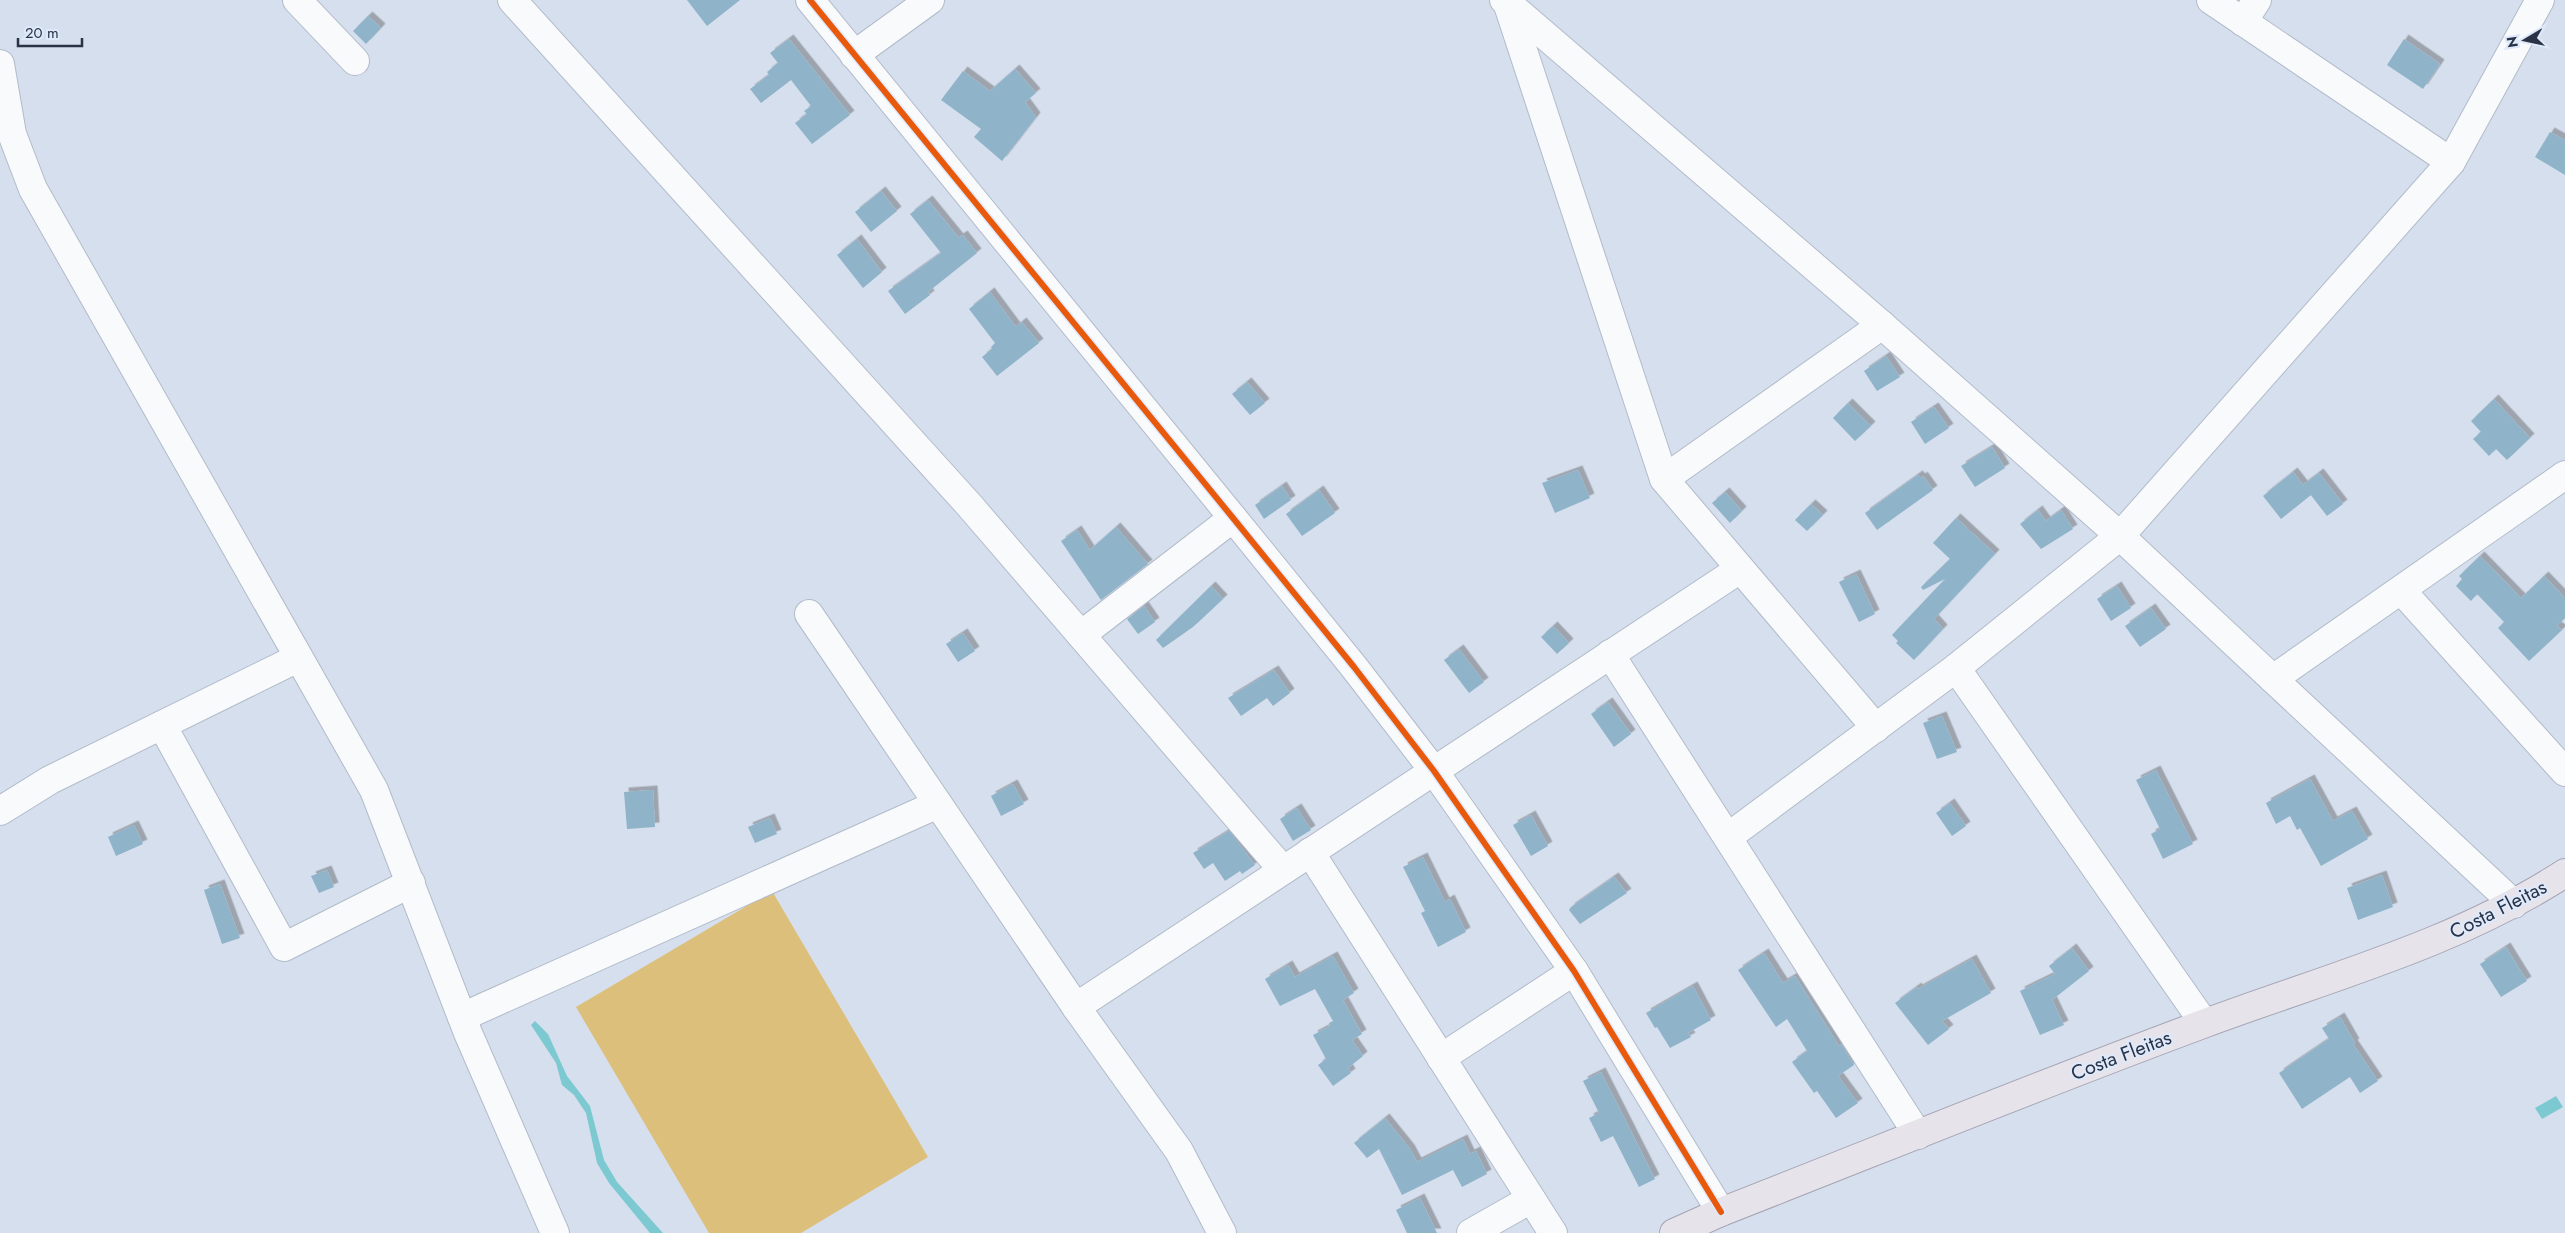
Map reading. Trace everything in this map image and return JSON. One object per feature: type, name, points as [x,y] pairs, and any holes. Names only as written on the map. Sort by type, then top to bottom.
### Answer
[{"type":"main road","name":"Costa Fleitas","points":[[1674,1233],[1708,1222],[1918,1135],[2204,1023],[2415,949],[2464,929],[2514,904],[2565,873]]},
{"type":"street","points":[[297,0],[354,61]]},
{"type":"street","points":[[512,0],[970,506],[1283,870]]},
{"type":"street","points":[[810,0],[1354,667],[1434,771],[1574,971],[1708,1222]]},
{"type":"street","points":[[854,55],[930,0]]},
{"type":"street","points":[[2210,0],[2250,11],[2451,162]]},
{"type":"street","points":[[1728,838],[1956,668],[2120,536],[2451,162],[2540,0]]},
{"type":"street","points":[[1505,1],[1882,325],[2120,536],[2514,904]]},
{"type":"street","points":[[1505,1],[1664,479],[1876,728]]},
{"type":"street","points":[[0,64],[12,134],[33,189],[374,790],[462,1017],[555,1233]]},
{"type":"street","points":[[1664,479],[1882,325]]},
{"type":"street","points":[[2273,679],[2565,476]]},
{"type":"street","points":[[1081,634],[1233,518]]},
{"type":"street","points":[[1076,1007],[1740,568]]},
{"type":"street","points":[[2401,590],[2565,772]]},
{"type":"street","points":[[809,614],[1076,1007],[1179,1151],[1222,1233]]},
{"type":"street","points":[[1610,654],[1918,1135]]},
{"type":"street","points":[[0,811],[50,780],[298,658]]},
{"type":"street","points":[[1956,668],[2204,1023]]},
{"type":"street","points":[[162,725],[284,947],[411,883]]},
{"type":"street","points":[[462,1017],[938,804]]},
{"type":"street","points":[[1310,852],[1553,1233]]},
{"type":"street","points":[[1442,1058],[1574,971]]},
{"type":"street","points":[[1471,1233],[1531,1199]]},
{"type":"shaded area","points":[[772,891],[928,1157],[801,1233],[709,1233],[576,1007]]},
{"type":"water","points":[[535,1021],[548,1034],[567,1076],[590,1106],[604,1160],[617,1182],[663,1233],[650,1233],[609,1183],[597,1163],[586,1113],[574,1095],[562,1085],[556,1063],[531,1025]]},
{"type":"water","points":[[2556,1096],[2563,1107],[2542,1119],[2535,1108]]},
{"type":"building","points":[[687,0],[740,0],[707,26]]},
{"type":"building","points":[[368,16],[381,28],[366,44],[353,31]]},
{"type":"building","points":[[789,39],[850,115],[812,144],[795,123],[807,114],[804,111],[811,106],[791,80],[761,103],[750,89],[769,75],[767,72],[778,63],[770,53]]},
{"type":"building","points":[[2404,39],[2440,64],[2423,89],[2387,65]]},
{"type":"building","points":[[1015,69],[1036,93],[1025,102],[1036,117],[1002,161],[974,137],[981,129],[941,100],[963,71],[990,91]]},
{"type":"building","points":[[2550,132],[2565,140],[2565,175],[2535,157]]},
{"type":"building","points":[[881,191],[897,211],[871,232],[855,212]]},
{"type":"building","points":[[928,200],[959,238],[963,235],[977,253],[928,292],[930,295],[905,314],[888,291],[941,253],[910,214]]},
{"type":"building","points":[[857,239],[882,272],[863,288],[837,255]]},
{"type":"building","points":[[990,292],[1016,327],[1022,322],[1039,343],[997,376],[982,357],[992,349],[991,347],[995,343],[969,309]]},
{"type":"building","points":[[1886,356],[1900,377],[1877,391],[1864,371]]},
{"type":"building","points":[[1247,382],[1265,403],[1250,415],[1232,394]]},
{"type":"building","points":[[2494,399],[2530,438],[2507,460],[2496,449],[2489,456],[2473,439],[2481,432],[2471,421]]},
{"type":"building","points":[[1848,403],[1871,426],[1855,441],[1833,418]]},
{"type":"building","points":[[1934,407],[1949,428],[1925,444],[1911,422]]},
{"type":"building","points":[[1992,447],[2005,468],[1975,487],[1961,466]]},
{"type":"building","points":[[1578,470],[1590,498],[1555,513],[1542,483]]},
{"type":"building","points":[[2293,472],[2311,495],[2281,519],[2263,496]]},
{"type":"building","points":[[2319,473],[2343,504],[2327,516],[2303,485]]},
{"type":"building","points":[[1918,475],[1921,478],[1923,476],[1933,490],[1877,530],[1865,513]]},
{"type":"building","points":[[1282,486],[1291,500],[1264,519],[1255,505]]},
{"type":"building","points":[[1319,490],[1335,513],[1302,536],[1286,514]]},
{"type":"building","points":[[1725,492],[1742,511],[1730,523],[1712,503]]},
{"type":"building","points":[[1811,504],[1823,515],[1807,531],[1795,520]]},
{"type":"building","points":[[2038,510],[2046,521],[2061,510],[2073,529],[2041,549],[2020,524]]},
{"type":"building","points":[[1956,518],[1995,554],[1934,619],[1943,629],[1914,660],[1896,643],[1898,641],[1892,635],[1945,579],[1923,590],[1921,587],[1950,559],[1933,543]]},
{"type":"building","points":[[1116,527],[1148,564],[1101,600],[1061,541],[1077,530],[1090,550]]},
{"type":"building","points":[[2480,556],[2521,598],[2544,576],[2565,598],[2565,618],[2557,626],[2562,630],[2529,661],[2498,628],[2504,622],[2477,594],[2471,601],[2456,586],[2462,579],[2459,576]]},
{"type":"building","points":[[1856,574],[1875,614],[1859,622],[1839,582]]},
{"type":"building","points":[[1211,586],[1223,599],[1193,627],[1163,648],[1156,640]]},
{"type":"building","points":[[2117,586],[2131,608],[2111,621],[2097,599]]},
{"type":"building","points":[[1144,606],[1155,622],[1138,634],[1127,619]]},
{"type":"building","points":[[2151,608],[2166,629],[2140,647],[2125,626]]},
{"type":"building","points":[[1553,626],[1569,643],[1557,654],[1541,637]]},
{"type":"building","points":[[963,633],[975,651],[958,662],[946,644]]},
{"type":"building","points":[[1459,649],[1484,682],[1469,693],[1444,660]]},
{"type":"building","points":[[1274,670],[1290,693],[1273,706],[1267,698],[1241,716],[1228,698]]},
{"type":"building","points":[[1608,702],[1631,734],[1614,747],[1591,714]]},
{"type":"building","points":[[1942,716],[1957,752],[1937,759],[1923,723]]},
{"type":"building","points":[[2156,770],[2193,844],[2163,859],[2151,834],[2160,829],[2136,780]]},
{"type":"building","points":[[2310,779],[2333,821],[2352,811],[2368,839],[2321,866],[2300,828],[2297,830],[2290,816],[2276,824],[2266,803]]},
{"type":"building","points":[[1013,784],[1024,804],[1001,816],[991,796]]},
{"type":"building","points":[[653,790],[655,827],[627,829],[624,792]]},
{"type":"building","points":[[1950,803],[1966,826],[1952,836],[1936,813]]},
{"type":"building","points":[[1297,808],[1311,830],[1293,841],[1280,819]]},
{"type":"building","points":[[1531,815],[1548,846],[1531,856],[1513,825]]},
{"type":"building","points":[[770,818],[777,834],[755,843],[748,827]]},
{"type":"building","points":[[134,825],[143,844],[116,856],[108,837]]},
{"type":"building","points":[[1229,831],[1255,865],[1242,874],[1240,871],[1225,881],[1213,863],[1204,869],[1193,853]]},
{"type":"building","points":[[1423,857],[1445,902],[1450,899],[1466,932],[1438,947],[1421,913],[1425,911],[1403,867]]},
{"type":"building","points":[[327,870],[334,887],[319,893],[311,876]]},
{"type":"building","points":[[2382,875],[2393,907],[2358,920],[2347,888]]},
{"type":"building","points":[[1614,877],[1627,893],[1580,924],[1569,910],[1571,907]]},
{"type":"building","points":[[220,884],[240,938],[222,944],[204,890]]},
{"type":"building","points":[[2506,947],[2527,981],[2501,997],[2480,964]]},
{"type":"building","points":[[2072,948],[2089,971],[2052,1000],[2064,1025],[2040,1035],[2020,991],[2055,974],[2049,966]]},
{"type":"building","points":[[1764,953],[1783,983],[1795,976],[1839,1046],[1841,1044],[1854,1065],[1838,1076],[1858,1103],[1836,1118],[1817,1091],[1814,1093],[1792,1062],[1807,1051],[1787,1019],[1776,1027],[1738,970]]},
{"type":"building","points":[[1333,956],[1354,993],[1343,1000],[1362,1034],[1352,1040],[1363,1056],[1348,1068],[1351,1073],[1333,1086],[1318,1065],[1326,1059],[1313,1035],[1330,1026],[1329,1023],[1333,1021],[1315,989],[1280,1006],[1265,979],[1288,965],[1295,977]]},
{"type":"building","points":[[1972,959],[1991,993],[1942,1021],[1949,1029],[1928,1045],[1895,1003],[1917,987],[1918,989]]},
{"type":"building","points":[[1693,986],[1711,1020],[1688,1033],[1691,1037],[1670,1048],[1646,1013]]},
{"type":"building","points":[[2340,1017],[2355,1043],[2353,1044],[2378,1081],[2360,1093],[2350,1077],[2302,1109],[2279,1073],[2329,1039],[2322,1028]]},
{"type":"building","points":[[1601,1072],[1655,1179],[1639,1187],[1613,1136],[1601,1142],[1589,1118],[1599,1113],[1583,1081]]},
{"type":"building","points":[[1385,1118],[1410,1149],[1417,1162],[1463,1139],[1470,1154],[1476,1151],[1487,1174],[1462,1187],[1453,1170],[1402,1195],[1379,1149],[1367,1158],[1354,1143]]},
{"type":"building","points":[[1420,1198],[1437,1233],[1407,1233],[1396,1210]]},
{"type":"cycle path","points":[[810,0],[1354,667],[1434,771],[1574,971],[1721,1212]]}]
